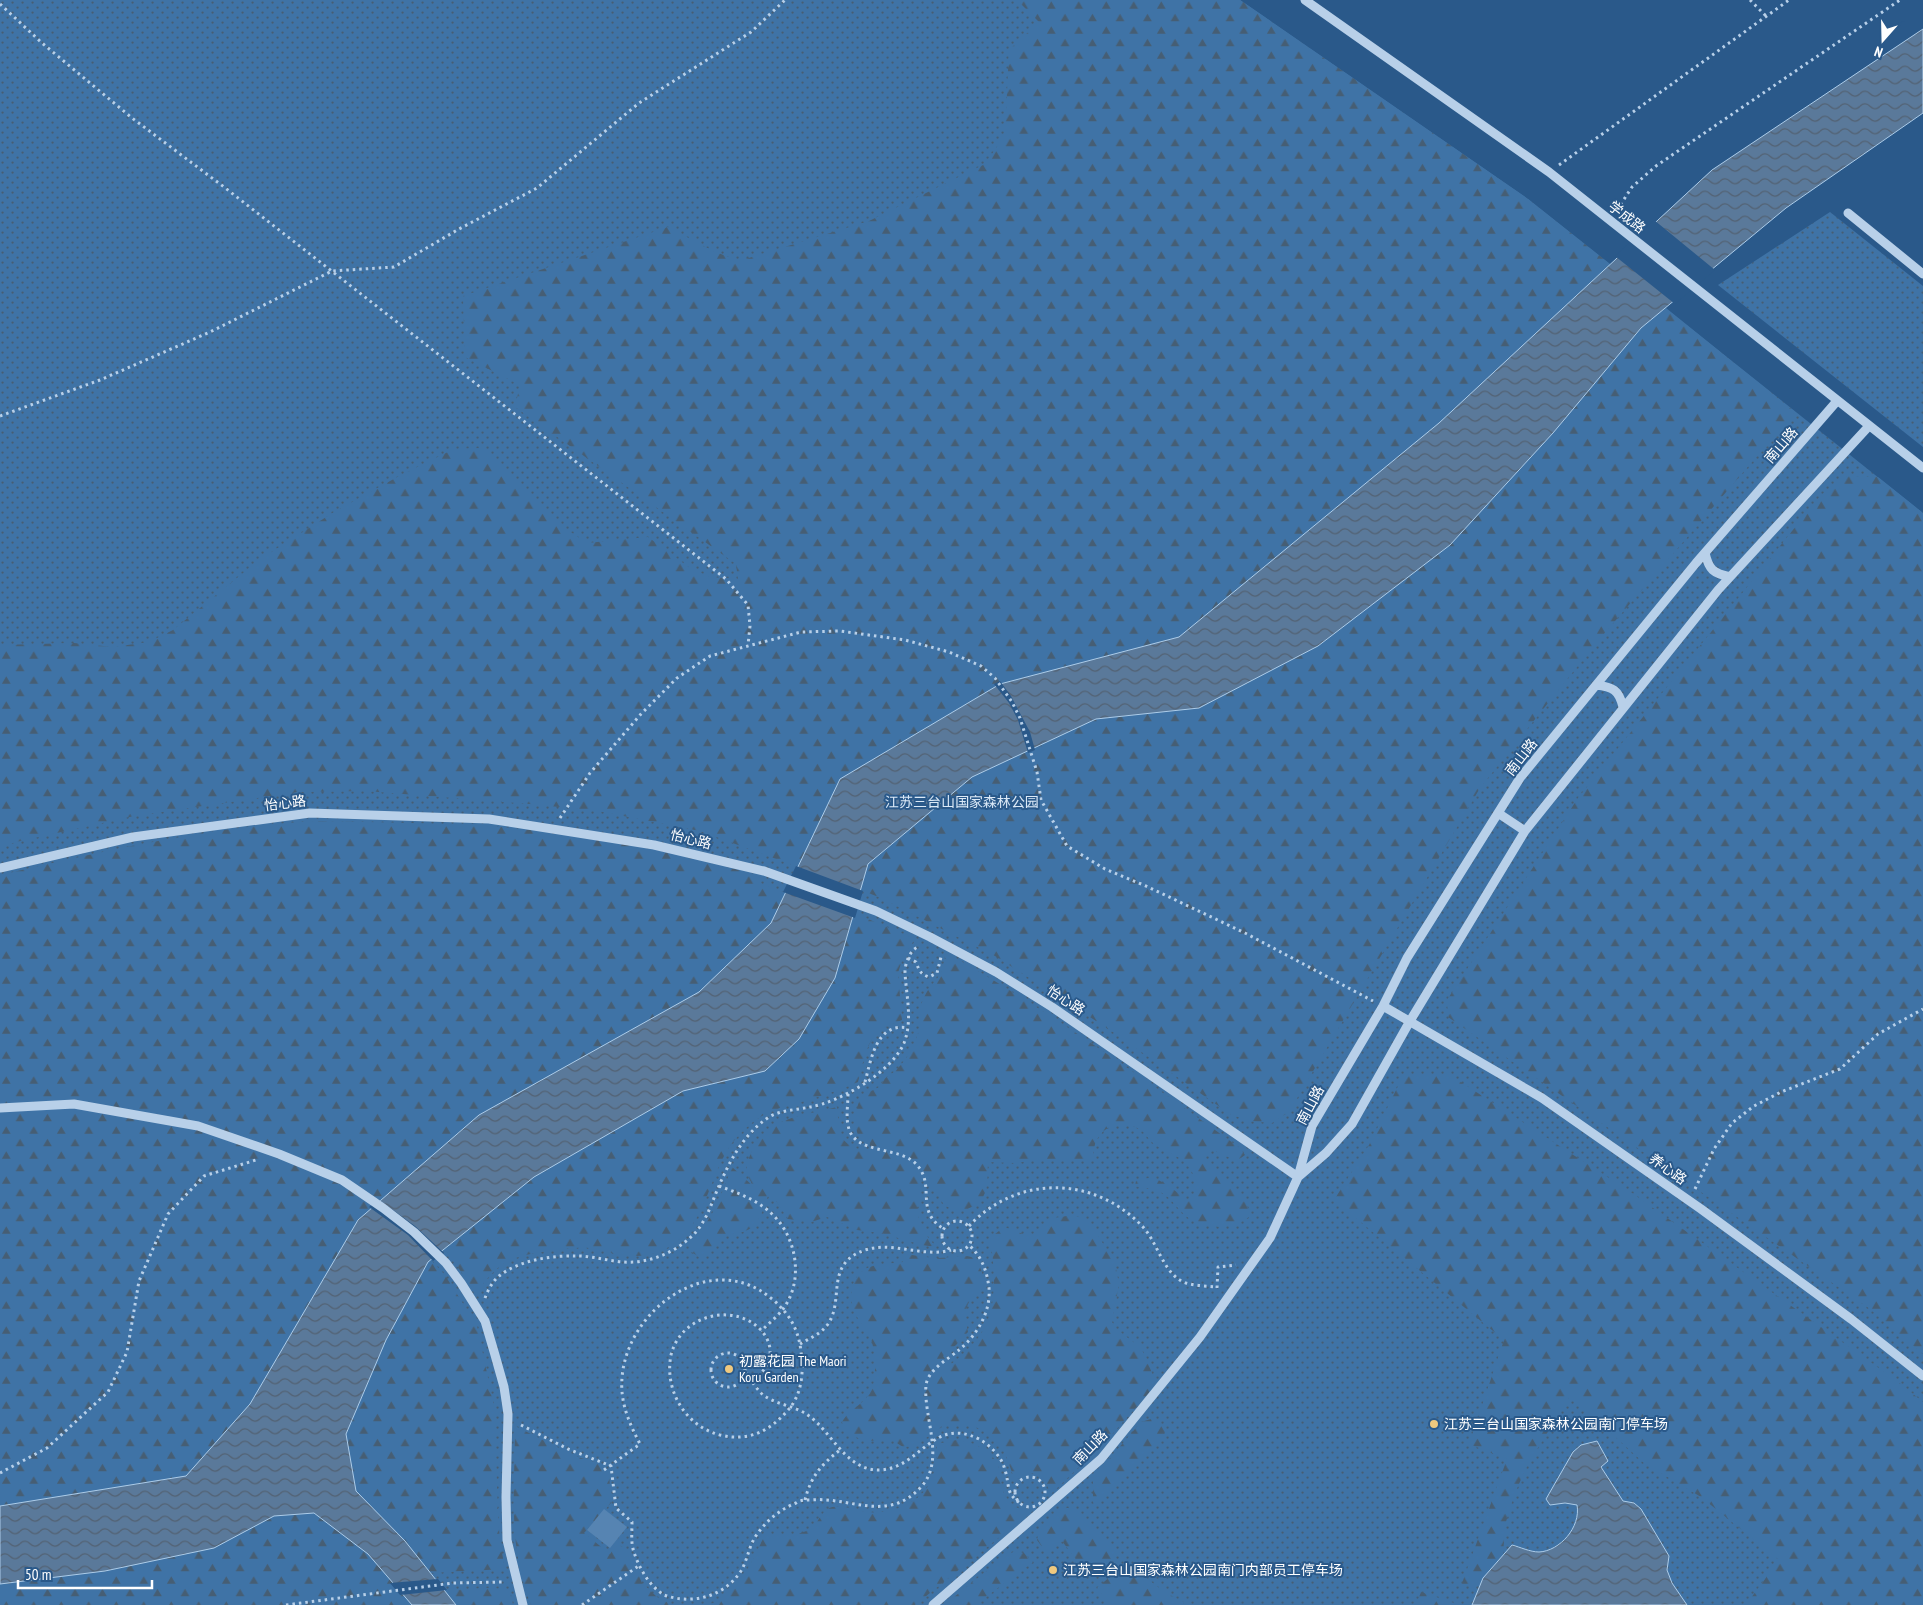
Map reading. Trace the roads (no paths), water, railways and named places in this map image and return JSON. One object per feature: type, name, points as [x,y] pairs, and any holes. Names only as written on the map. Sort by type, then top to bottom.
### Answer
[{"type":"street","name":"学成路","points":[[1305,0],[1549,172],[1923,468]]},
{"type":"street","points":[[1848,213],[1923,274]]},
{"type":"street","name":"南山路","points":[[933,1605],[1101,1459],[1200,1337],[1270,1238],[1298,1177],[1312,1126],[1383,1006],[1406,958],[1520,778],[1705,553],[1837,401]]},
{"type":"street","name":"南山路","points":[[1298,1177],[1326,1153],[1352,1124],[1410,1021],[1525,831],[1623,707],[1730,577],[1869,426]]},
{"type":"street","points":[[1705,553],[1708,566],[1717,574],[1730,577]]},
{"type":"street","points":[[1596,685],[1609,686],[1620,695],[1623,707]]},
{"type":"street","name":"怡心路","points":[[0,868],[133,837],[310,813],[489,818],[654,844],[764,871],[876,912],[930,937],[988,968],[1052,1006],[1298,1177]]},
{"type":"street","points":[[1498,813],[1525,831]]},
{"type":"street","name":"养心路","points":[[1383,1006],[1542,1098],[1690,1201],[1851,1319],[1923,1376]]},
{"type":"street","points":[[0,1108],[74,1104],[198,1126],[278,1154],[342,1180],[414,1232],[446,1263],[480,1312],[485,1322],[504,1387],[508,1418],[507,1540],[523,1605]]},
{"type":"water","points":[[1923,29],[1923,113],[1786,208],[1641,328],[1553,433],[1450,545],[1318,646],[1199,708],[1096,719],[972,777],[868,864],[835,978],[799,1039],[765,1071],[683,1091],[534,1177],[428,1262],[386,1340],[346,1434],[356,1491],[405,1541],[456,1605],[412,1605],[368,1554],[314,1513],[274,1516],[214,1548],[105,1571],[0,1584],[0,1506],[186,1476],[250,1404],[358,1220],[479,1115],[699,992],[771,923],[840,779],[1000,684],[1179,637],[1439,423],[1712,170]]},
{"type":"water","points":[[1597,1441],[1608,1461],[1601,1467],[1623,1501],[1634,1503],[1641,1509],[1669,1556],[1667,1570],[1672,1583],[1687,1605],[1472,1605],[1483,1578],[1512,1545],[1539,1552],[1547,1551],[1567,1536],[1576,1521],[1577,1505],[1565,1503],[1550,1505],[1546,1499],[1573,1452],[1581,1445]]},
{"type":"place","name":"初露花园 The Maori Koru Garden","points":[[729,1369]]},
{"type":"place","name":"江苏三台山国家森林公园南门停车场","points":[[1434,1424]]},
{"type":"place","name":"江苏三台山国家森林公园南门内部员工停车场","points":[[1053,1570]]},
{"type":"park label","name":"江苏三台山国家森林公园","points":[[962,802]]}]
